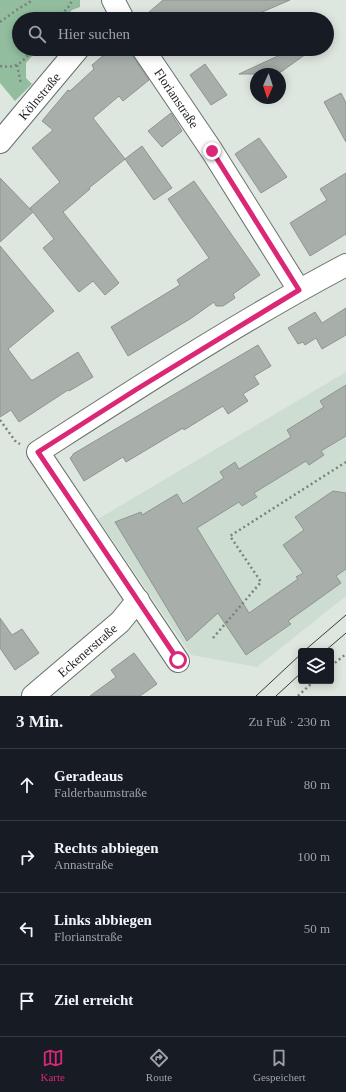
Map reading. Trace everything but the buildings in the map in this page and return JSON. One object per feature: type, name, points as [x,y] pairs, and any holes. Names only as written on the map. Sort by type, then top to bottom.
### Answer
[{"type":"street","points":[[106,12],[112,0]]},
{"type":"street","points":[[112,0],[119,12]]},
{"type":"street","name":"Kölnstraße","points":[[0,142],[72,56]]},
{"type":"street","name":"Florianstraße","points":[[148,56],[212,151],[299,290]]},
{"type":"street","points":[[178,660],[38,452],[137,389],[299,290],[346,265]]},
{"type":"street","name":"Eckenerstraße","points":[[33,696],[120,622],[138,600]]},
{"type":"path","points":[[14,12],[33,0]]},
{"type":"path","points":[[64,12],[72,0]]},
{"type":"path","points":[[0,22],[12,13]]},
{"type":"path","points":[[0,66],[11,67],[21,63],[27,56]]},
{"type":"path","points":[[0,420],[16,442],[38,452]]},
{"type":"path","points":[[213,638],[261,582],[230,536],[346,462]]},
{"type":"path","points":[[334,664],[346,654]]},
{"type":"path","points":[[298,696],[311,684]]},
{"type":"shaded area","points":[[346,372],[346,596],[257,667],[191,655],[98,519]]},
{"type":"green space","points":[[0,0],[80,0],[80,7],[70,12],[12,12],[12,56],[32,56],[26,63],[26,78],[32,84],[15,101],[0,83]]},
{"type":"tram line","points":[[308,648],[346,615]]},
{"type":"tram line","points":[[328,648],[346,633]]},
{"type":"tram line","points":[[256,696],[298,657]]},
{"type":"tram line","points":[[276,696],[298,676]]},
{"type":"route","points":[[178,660],[38,452],[137,389],[299,290],[212,151]]}]
